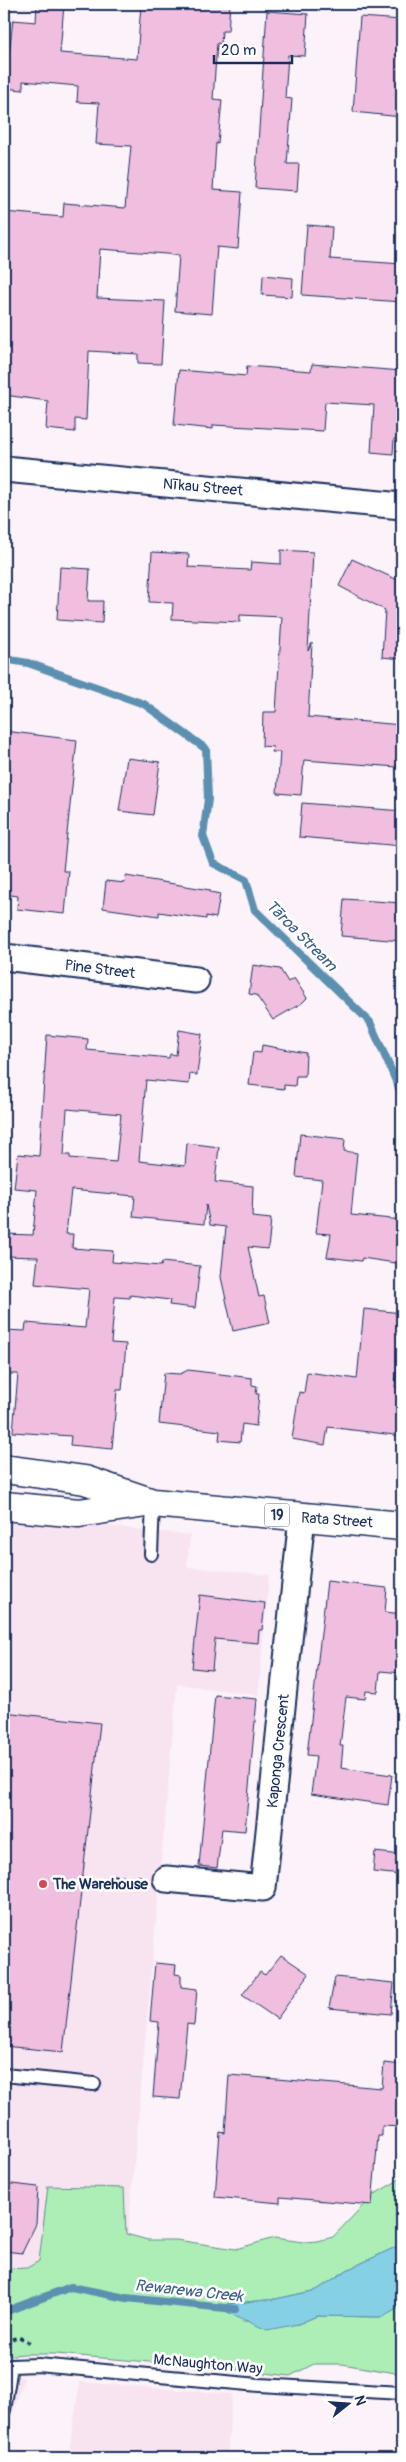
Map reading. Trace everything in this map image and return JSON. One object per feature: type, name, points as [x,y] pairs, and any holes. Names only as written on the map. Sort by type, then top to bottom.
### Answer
[{"type":"main road","name":"Rata Street","points":[[4,1469],[85,1480],[153,1502],[402,1526]]},
{"type":"main road","name":"Rata Street","points":[[4,1506],[80,1513],[153,1502]]},
{"type":"street","name":"Nīkau Street","points":[[4,469],[402,506]]},
{"type":"street","name":"Pine Street","points":[[4,957],[196,980]]},
{"type":"street","name":"Kaponga Crescent","points":[[166,1879],[263,1888],[302,1517]]},
{"type":"lane","points":[[151,1554],[153,1502]]},
{"type":"lane","points":[[4,2076],[94,2084]]},
{"type":"lane","name":"McNaughton Way","points":[[7,2368],[38,2365],[259,2385],[402,2393]]},
{"type":"lane","points":[[4,2410],[7,2368]]},
{"type":"path","points":[[4,2341],[19,2337],[39,2349]]},
{"type":"shaded area","points":[[4,1515],[190,1535],[187,1567],[269,1575],[258,1695],[177,1684],[128,2232],[85,2264],[4,2287]]},
{"type":"shaded area","points":[[4,2373],[24,2378],[4,2441]]},
{"type":"shaded area","points":[[80,2382],[232,2394],[227,2458],[68,2458]]},
{"type":"green space","points":[[402,2174],[402,2244],[347,2270],[317,2290],[276,2299],[227,2304],[227,2311],[243,2321],[298,2324],[317,2316],[382,2317],[402,2306],[402,2374],[342,2364],[314,2364],[290,2376],[56,2354],[4,2356],[4,2269],[27,2268],[39,2261],[48,2186],[124,2188],[126,2234],[148,2240],[176,2240],[236,2249],[274,2238],[303,2242],[333,2237],[373,2195],[397,2181]]},
{"type":"water","points":[[402,2244],[402,2306],[383,2317],[317,2316],[298,2324],[267,2330],[227,2312],[227,2304],[276,2299],[317,2290],[347,2270]]},
{"type":"building","points":[[37,4],[64,4],[60,53],[137,59],[141,4],[230,4],[228,31],[222,31],[221,44],[217,43],[213,99],[222,100],[218,144],[216,143],[213,190],[242,192],[238,249],[217,247],[212,314],[175,311],[179,255],[100,249],[97,298],[165,301],[161,364],[138,363],[138,354],[89,351],[86,420],[75,419],[75,432],[46,429],[48,401],[4,395],[4,212],[63,217],[64,203],[125,208],[131,146],[96,144],[99,103],[77,102],[78,86],[23,81],[23,90],[4,88],[4,54],[9,54],[13,20],[36,22]]},
{"type":"building","points":[[267,11],[308,14],[305,56],[288,55],[285,98],[292,99],[287,164],[299,164],[297,191],[255,188]]},
{"type":"building","points":[[360,17],[402,20],[402,117],[353,112]]},
{"type":"building","points":[[307,225],[332,227],[330,259],[402,264],[402,302],[302,295]]},
{"type":"building","points":[[263,275],[293,278],[292,297],[262,295]]},
{"type":"building","points":[[312,364],[402,371],[402,440],[394,439],[393,454],[371,452],[374,405],[325,402],[323,431],[213,425],[213,429],[174,425],[179,370],[246,376],[247,366],[311,371]]},
{"type":"building","points":[[281,550],[313,552],[308,651],[312,643],[308,717],[402,725],[402,764],[397,764],[397,767],[304,760],[301,795],[277,793],[280,752],[272,752],[273,747],[262,746],[263,712],[276,712],[282,617],[240,615],[240,622],[172,619],[173,603],[149,602],[152,552],[189,554],[188,567],[250,570],[251,562],[281,564]]},
{"type":"building","points":[[352,559],[402,582],[402,659],[382,657],[385,610],[339,586]]},
{"type":"building","points":[[60,567],[90,569],[88,601],[103,601],[102,623],[57,620]]},
{"type":"building","points":[[4,731],[77,740],[63,871],[69,871],[65,914],[17,909],[18,896],[4,894]]},
{"type":"building","points":[[127,758],[160,762],[153,815],[119,811]]},
{"type":"building","points":[[302,803],[402,811],[402,846],[299,837]]},
{"type":"building","points":[[126,876],[210,890],[210,892],[220,894],[216,918],[206,916],[206,919],[159,912],[159,916],[103,908],[106,881],[125,883]]},
{"type":"building","points":[[344,899],[402,903],[402,941],[341,936]]},
{"type":"building","points":[[253,965],[280,969],[288,982],[294,978],[307,998],[273,1020],[256,995],[249,994]]},
{"type":"building","points":[[179,1030],[202,1034],[197,1075],[190,1074],[189,1084],[146,1080],[139,1161],[185,1166],[187,1143],[219,1147],[215,1182],[253,1186],[252,1217],[271,1219],[268,1249],[248,1247],[259,1297],[264,1296],[270,1323],[233,1331],[221,1277],[226,1227],[210,1225],[206,1205],[204,1224],[133,1217],[135,1196],[71,1190],[66,1234],[73,1234],[72,1248],[113,1251],[112,1262],[161,1266],[162,1262],[200,1266],[195,1308],[169,1305],[170,1300],[130,1295],[130,1298],[115,1297],[111,1343],[126,1344],[122,1390],[117,1390],[112,1449],[70,1445],[71,1436],[13,1432],[18,1374],[4,1374],[4,1330],[25,1331],[26,1323],[85,1328],[89,1289],[35,1284],[38,1257],[4,1256],[4,1234],[33,1235],[37,1190],[14,1188],[18,1154],[39,1156],[47,1035],[88,1039],[87,1050],[169,1058],[170,1054],[176,1055]],"holes":[[[67,1109],[121,1114],[116,1162],[70,1158],[70,1155],[64,1155]]]},
{"type":"building","points":[[262,1045],[306,1053],[305,1076],[296,1076],[295,1086],[284,1085],[284,1089],[249,1085],[253,1052],[261,1053]]},
{"type":"building","points":[[300,1134],[345,1139],[344,1151],[357,1153],[351,1215],[402,1220],[402,1264],[362,1258],[361,1261],[327,1257],[331,1234],[316,1233],[322,1180],[296,1177]]},
{"type":"building","points":[[364,1309],[402,1313],[395,1387],[402,1388],[402,1436],[328,1427],[325,1445],[292,1439],[299,1392],[304,1393],[307,1372],[357,1379]]},
{"type":"building","points":[[188,1370],[252,1378],[252,1385],[257,1386],[256,1394],[259,1394],[256,1426],[242,1424],[240,1442],[219,1440],[220,1431],[159,1424],[164,1373],[180,1374]]},
{"type":"building","points":[[327,1581],[387,1588],[385,1612],[402,1614],[402,1673],[380,1671],[378,1692],[366,1691],[365,1699],[346,1697],[340,1746],[343,1746],[341,1768],[392,1775],[388,1805],[311,1794],[316,1756],[307,1755]]},
{"type":"building","points":[[200,1595],[265,1603],[262,1630],[259,1630],[258,1643],[215,1639],[212,1670],[192,1668]]},
{"type":"building","points":[[215,1695],[257,1699],[245,1831],[222,1829],[217,1868],[199,1866]]},
{"type":"building","name":"The Warehouse","points":[[4,1712],[100,1723],[63,2052],[4,2046]]},
{"type":"building","points":[[375,1852],[402,1855],[402,1875],[373,1872]]},
{"type":"building","points":[[281,1955],[309,1974],[277,2019],[242,1995],[260,1972],[265,1975]]},
{"type":"building","points":[[155,1963],[176,1965],[175,1974],[181,1975],[181,1987],[197,1989],[194,2025],[187,2024],[180,2099],[153,2097],[159,2022],[150,2021]]},
{"type":"building","points":[[335,1977],[394,1983],[391,2014],[329,2008]]},
{"type":"building","points":[[384,2063],[402,2065],[402,2127],[382,2126],[382,2136],[378,2136],[372,2205],[280,2197],[280,2203],[215,2197],[220,2132],[225,2133],[229,2075],[382,2088]]},
{"type":"building","points":[[4,2183],[38,2187],[36,2224],[22,2253],[4,2251]]},
{"type":"waterway","name":"Tāroa Stream","points":[[4,659],[28,663],[144,704],[206,749],[208,799],[203,836],[213,863],[246,880],[255,910],[370,1022],[402,1095]]},
{"type":"waterway","name":"Rewarewa Creek","points":[[4,2312],[71,2287],[126,2298],[235,2309]]},
{"type":"place","name":"The Warehouse","points":[[43,1884]]}]
